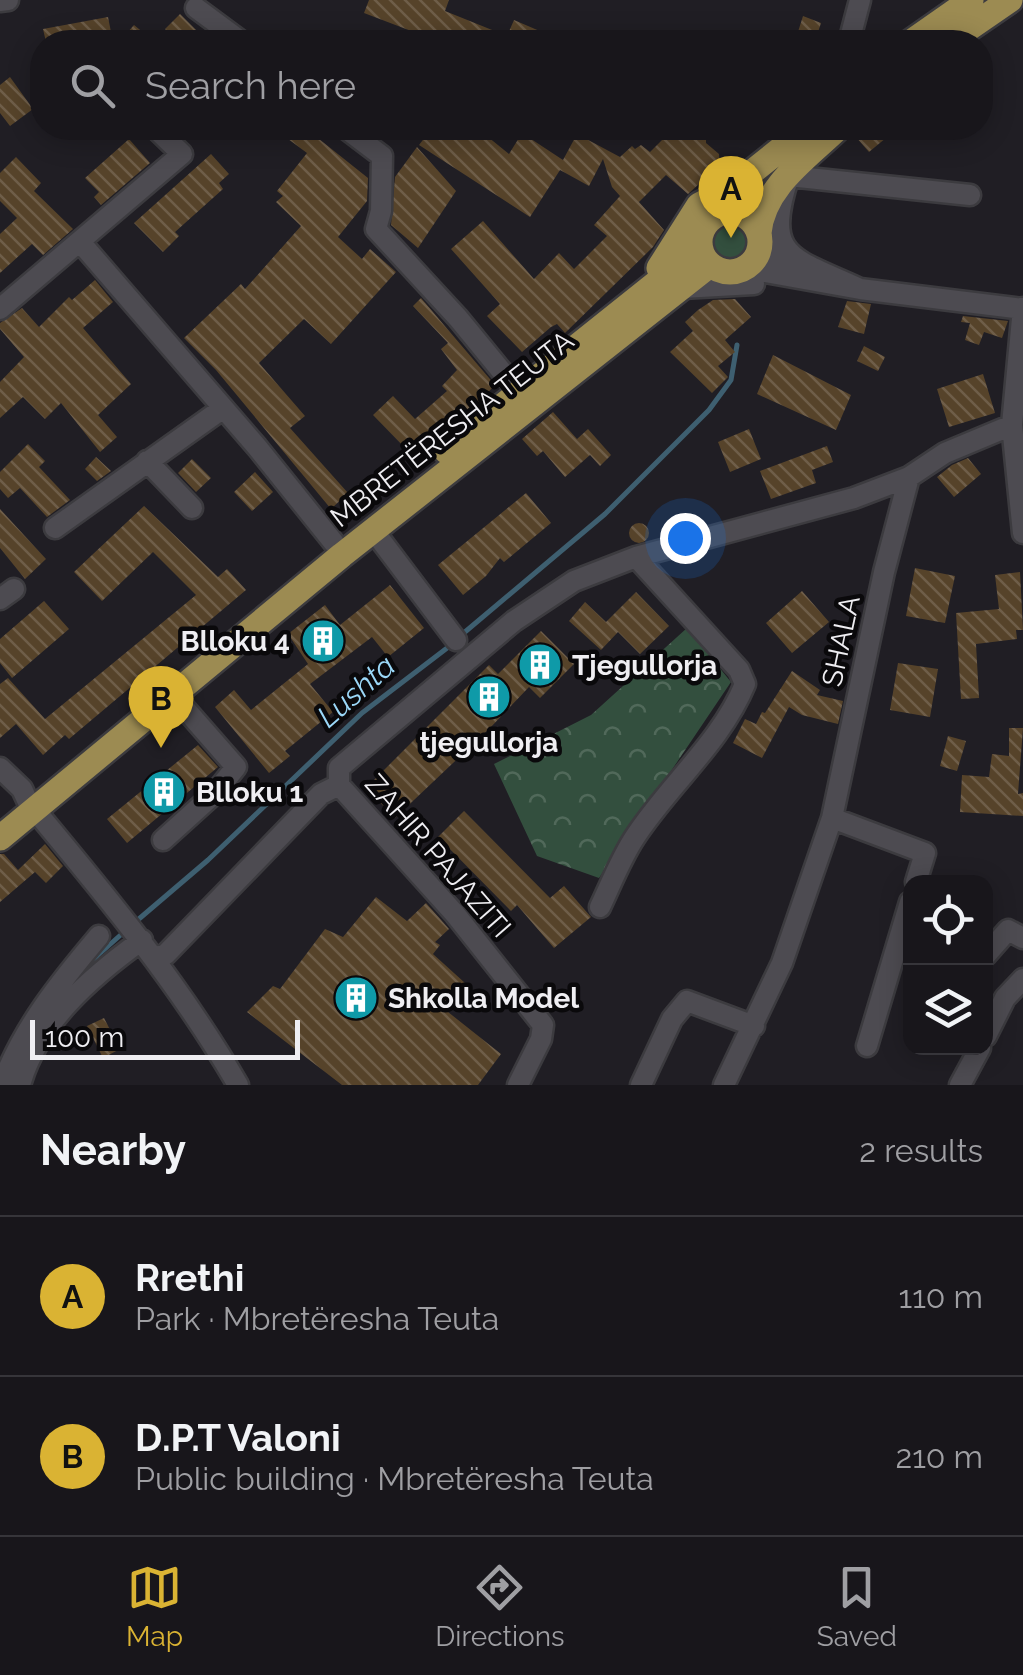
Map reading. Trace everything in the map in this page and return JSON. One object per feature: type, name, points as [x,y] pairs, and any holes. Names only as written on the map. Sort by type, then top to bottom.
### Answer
[{"type":"main road","points":[[928,30],[971,0]]},
{"type":"main road","points":[[966,30],[1010,0]]},
{"type":"main road","points":[[649,286],[699,205],[732,188],[794,140]]},
{"type":"main road","points":[[800,140],[754,194],[707,221],[699,238],[715,262],[748,266],[760,240],[765,207],[774,190],[826,140]]},
{"type":"main road","points":[[724,211],[742,214],[756,225],[760,240]]},
{"type":"main road","name":"MBRETËRESHA TEUTA","points":[[0,825],[31,806],[173,695],[373,530],[649,286],[715,262]]},
{"type":"main road","name":"MBRETËRESHA TEUTA","points":[[0,838],[31,806],[334,544],[524,399],[715,262]]},
{"type":"street","points":[[0,1],[8,0]]},
{"type":"street","points":[[196,8],[226,30]]},
{"type":"street","points":[[0,309],[182,154],[168,140]]},
{"type":"street","points":[[361,140],[382,156],[382,211],[376,229],[458,318],[524,399]]},
{"type":"street","points":[[860,289],[790,256],[777,230],[777,210],[789,176],[970,195]]},
{"type":"street","points":[[760,240],[778,262],[860,289]]},
{"type":"street","points":[[81,242],[257,446],[334,544]]},
{"type":"street","points":[[715,262],[860,289],[1023,308],[1012,425],[1023,534]]},
{"type":"street","points":[[682,288],[743,284],[860,289]]},
{"type":"street","points":[[55,528],[222,408]]},
{"type":"street","name":"ZAHIR PAJAZITI","points":[[518,1085],[544,1025],[455,914],[340,784],[339,768],[514,620],[574,580],[636,557],[854,498],[909,477],[945,453],[1012,425]]},
{"type":"street","points":[[147,461],[192,508]]},
{"type":"street","name":"SHALA","points":[[724,1085],[782,963],[832,818],[884,572],[909,477]]},
{"type":"street","points":[[373,530],[456,640]]},
{"type":"street","points":[[600,907],[635,837],[720,727],[745,684],[739,670],[636,557]]},
{"type":"street","points":[[163,840],[215,793],[236,767],[173,695]]},
{"type":"street","points":[[0,768],[139,936],[202,1022],[238,1085]]},
{"type":"street","points":[[155,958],[166,954],[322,794],[340,784]]},
{"type":"street","points":[[832,818],[925,853],[918,875]]},
{"type":"street","points":[[867,1046],[903,925]]},
{"type":"street","points":[[993,948],[1008,930],[1023,938]]},
{"type":"street","points":[[2,1085],[14,1052],[99,936]]},
{"type":"street","points":[[20,1085],[24,1070],[73,998],[139,936]]},
{"type":"street","points":[[993,1023],[1006,998],[1023,979]]},
{"type":"street","points":[[641,1085],[672,1019],[687,1001],[754,1026]]},
{"type":"street","points":[[960,1085],[976,1055]]},
{"type":"green space","points":[[731,219],[746,225],[752,240],[746,255],[731,261],[716,255],[710,240],[716,225]]},
{"type":"green space","points":[[687,628],[731,682],[599,878],[537,856],[494,764],[591,715]]},
{"type":"building","points":[[369,0],[449,0],[445,11],[492,30],[409,30],[364,13]]},
{"type":"building","points":[[180,14],[196,30],[166,30]]},
{"type":"building","points":[[803,16],[821,23],[819,30],[799,30]]},
{"type":"building","points":[[108,17],[111,30],[43,30]]},
{"type":"building","points":[[514,20],[537,30],[510,30]]},
{"type":"building","points":[[10,77],[30,105],[30,111],[10,126],[0,113],[0,85]]},
{"type":"building","points":[[128,140],[150,163],[101,205],[94,197],[99,192],[85,178]]},
{"type":"building","points":[[289,140],[320,140],[368,178],[367,201],[338,237],[362,259],[370,249],[396,272],[331,344],[304,319],[259,363],[305,416],[290,428],[348,493],[331,509],[216,370],[184,338],[241,284],[245,289],[301,226],[276,202],[283,196],[277,191],[307,153]]},
{"type":"building","points":[[423,140],[492,140],[509,154],[518,140],[533,140],[563,160],[574,140],[588,140],[620,157],[632,146],[635,149],[641,145],[650,152],[662,140],[706,140],[719,154],[720,165],[688,194],[666,175],[639,202],[664,230],[653,247],[565,333],[557,324],[522,352],[487,316],[500,304],[451,249],[483,221],[534,279],[559,253],[574,269],[607,236],[594,225],[620,196],[612,187],[603,159],[589,186],[560,170],[530,217],[419,145]]},
{"type":"building","points":[[858,140],[884,140],[869,152]]},
{"type":"building","points":[[417,147],[456,191],[418,248],[391,225],[395,177]]},
{"type":"building","points":[[211,154],[229,174],[219,183],[223,189],[175,232],[179,236],[163,252],[134,223]]},
{"type":"building","points":[[16,157],[41,183],[34,191],[73,229],[43,255],[32,244],[0,273],[0,234],[17,218],[0,201],[0,173]]},
{"type":"building","points":[[95,280],[113,302],[83,328],[131,384],[98,415],[117,437],[100,452],[61,403],[45,419],[23,397],[0,418],[0,382],[24,357],[0,329],[0,323],[22,308],[39,327],[69,297],[72,300]]},
{"type":"building","points":[[421,298],[495,385],[469,412],[465,408],[410,453],[373,415],[393,396],[415,419],[447,391],[442,386],[457,370],[441,349],[448,343],[413,306]]},
{"type":"building","points":[[735,299],[751,317],[725,340],[735,352],[718,366],[728,377],[712,393],[670,352],[693,331],[685,322],[698,310],[713,300]]},
{"type":"building","points":[[847,301],[871,304],[864,334],[838,327]]},
{"type":"building","points":[[963,316],[1008,321],[1002,338],[984,332],[979,345],[965,340],[970,323],[961,322]]},
{"type":"building","points":[[864,346],[885,357],[878,371],[857,361]]},
{"type":"building","points":[[773,355],[851,395],[836,430],[757,394]]},
{"type":"building","points":[[983,374],[995,413],[949,427],[937,389]]},
{"type":"building","points":[[553,412],[577,439],[588,429],[611,455],[600,466],[590,455],[565,477],[543,451],[537,456],[522,439]]},
{"type":"building","points":[[749,429],[761,459],[730,472],[718,442]]},
{"type":"building","points":[[28,444],[45,461],[39,467],[70,500],[47,517],[20,488],[8,498],[0,489],[0,472]]},
{"type":"building","points":[[827,446],[833,462],[812,470],[816,483],[771,499],[760,471]]},
{"type":"building","points":[[96,457],[111,471],[97,481],[85,469]]},
{"type":"building","points":[[968,458],[981,474],[954,497],[937,477]]},
{"type":"building","points":[[192,459],[211,478],[196,492],[178,473]]},
{"type":"building","points":[[255,472],[273,492],[252,511],[234,492]]},
{"type":"building","points":[[526,493],[551,523],[504,562],[500,558],[463,595],[438,565]]},
{"type":"building","points":[[144,506],[218,577],[227,569],[246,590],[69,739],[65,735],[43,755],[16,724],[0,738],[0,684],[8,678],[45,719],[196,595],[153,552],[102,601],[74,572]]},
{"type":"building","points":[[0,509],[46,559],[25,579],[0,548]]},
{"type":"building","points":[[639,523],[649,533],[639,543],[629,533]]},
{"type":"building","points":[[915,568],[955,576],[945,623],[906,616]]},
{"type":"building","points":[[1020,572],[1023,630],[1016,630],[1017,639],[976,644],[979,698],[961,699],[956,613],[999,609],[995,575]]},
{"type":"building","points":[[390,585],[424,628],[388,657],[372,637],[310,684],[333,712],[285,751],[290,756],[269,773],[215,707],[234,690],[251,710],[308,664],[288,634],[325,605],[340,625]]},
{"type":"building","points":[[802,591],[829,622],[792,653],[766,623]]},
{"type":"building","points":[[636,592],[669,626],[640,654],[618,632],[601,650],[569,621],[585,602],[606,622]]},
{"type":"building","points":[[44,601],[69,629],[12,678],[0,663],[0,639]]},
{"type":"building","points":[[541,631],[574,664],[540,698],[529,687],[395,818],[366,788],[489,665],[498,674]]},
{"type":"building","points":[[898,663],[938,669],[930,717],[890,710]]},
{"type":"building","points":[[792,671],[820,690],[817,695],[843,701],[838,724],[802,715],[789,707],[762,758],[733,743],[745,719],[756,724]]},
{"type":"building","points":[[1009,728],[1023,728],[1018,794],[1023,793],[1023,816],[960,812],[962,775],[989,777],[992,754],[1009,756]]},
{"type":"building","points":[[948,736],[966,741],[957,771],[940,766]]},
{"type":"building","name":"Blloku 1","points":[[198,745],[218,767],[127,843],[107,819]]},
{"type":"building","points":[[464,811],[550,898],[564,886],[591,917],[554,948],[517,905],[511,911],[438,837]]},
{"type":"building","points":[[45,844],[63,866],[46,883],[35,872],[0,902],[0,854],[18,870]]},
{"type":"building","name":"Shkolla Model","points":[[376,897],[407,921],[426,903],[449,929],[435,942],[440,945],[433,954],[465,983],[443,1008],[501,1054],[478,1085],[342,1085],[247,1012],[273,986],[280,989],[325,929],[343,937]]},
{"type":"building","points":[[104,1018],[120,1049],[103,1058],[87,1026]]},
{"type":"waterway","name":"Lushta","points":[[459,637],[605,514],[709,410],[731,380],[737,345]]},
{"type":"waterway","name":"Lushta","points":[[133,924],[208,860],[362,713],[451,645]]},
{"type":"waterway","name":"Lushta","points":[[70,988],[124,932]]},
{"type":"place","name":"Rrethi","points":[[731,238]]},
{"type":"place","name":"Blloku 4","points":[[323,641]]},
{"type":"place","name":"Tjegullorja","points":[[540,665]]},
{"type":"place","name":"tjegullorja","points":[[489,697]]},
{"type":"place","name":"D.P.T Valoni","points":[[161,748]]},
{"type":"place","name":"Blloku 1","points":[[164,792]]},
{"type":"place","name":"Shkolla Model","points":[[356,998]]}]
